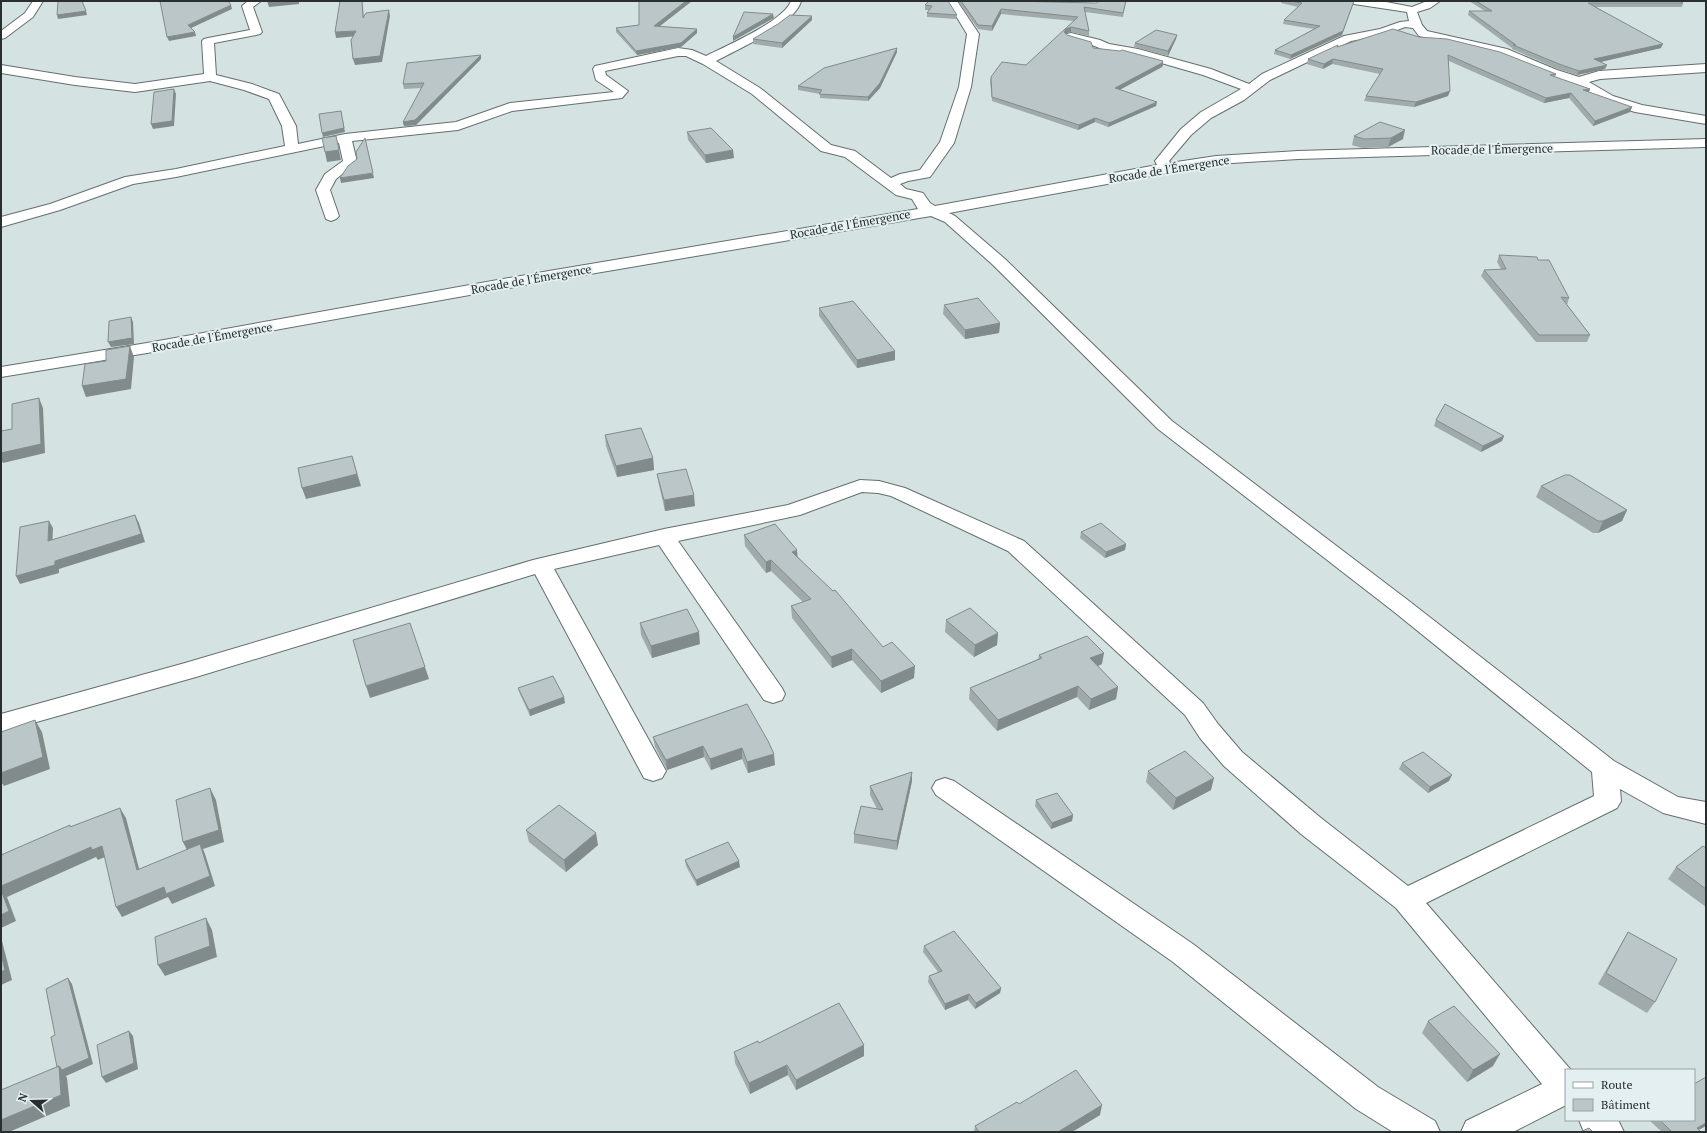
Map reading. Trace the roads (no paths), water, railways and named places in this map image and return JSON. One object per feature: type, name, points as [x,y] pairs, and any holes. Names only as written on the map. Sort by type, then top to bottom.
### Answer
[{"type":"street","points":[[1,36],[29,15],[38,1]]},
{"type":"street","points":[[210,77],[208,42],[256,32],[248,6],[256,1]]},
{"type":"street","points":[[707,61],[776,24],[786,16],[796,1]]},
{"type":"street","points":[[891,183],[905,177],[925,174],[947,143],[965,87],[973,34],[952,1]]},
{"type":"street","points":[[1010,1],[1096,3]]},
{"type":"street","points":[[1354,1],[1375,2],[1412,10],[1426,6],[1435,1]]},
{"type":"street","points":[[1412,10],[1416,25],[1424,34],[1503,52],[1553,73],[1579,81],[1608,99],[1640,109],[1706,120]]},
{"type":"street","points":[[1165,168],[1162,161],[1186,132],[1206,115],[1239,97],[1249,88],[1266,77],[1348,38],[1383,32],[1404,24],[1416,25]]},
{"type":"street","points":[[1071,36],[1096,42],[1106,47],[1138,53],[1207,72],[1249,88]]},
{"type":"street","points":[[1,222],[55,207],[130,180],[176,173],[345,138],[458,126],[510,107],[618,95],[622,91],[600,77],[599,69],[678,52],[688,54],[707,61],[756,91],[826,148],[850,154],[891,183],[901,192],[918,196],[924,206],[950,219],[999,262],[1165,424],[1407,611],[1605,768],[1672,806],[1706,813]]},
{"type":"street","points":[[1579,81],[1599,75],[1706,68]]},
{"type":"street","points":[[1,70],[135,88],[210,77],[248,87],[274,97],[289,126],[292,150]]},
{"type":"street","points":[[331,216],[323,190],[330,176],[350,162],[345,138]]},
{"type":"street","name":"Rocade de l'Émergence","points":[[1,372],[170,344],[537,278],[1216,160],[1298,155],[1706,143]]},
{"type":"street","points":[[1,722],[187,671],[541,565],[664,536],[792,510],[860,486],[879,486],[898,492],[1016,546],[1194,709],[1209,731],[1232,759],[1311,826],[1406,900],[1565,1087]]},
{"type":"street","points":[[664,536],[773,694]]},
{"type":"street","points":[[541,565],[653,771]]},
{"type":"street","points":[[1406,900],[1608,801],[1605,768]]},
{"type":"street","points":[[945,788],[1183,953],[1367,1098],[1423,1132]]},
{"type":"street","points":[[1478,1132],[1565,1088]]},
{"type":"street","points":[[1596,1121],[1607,1132]]}]
